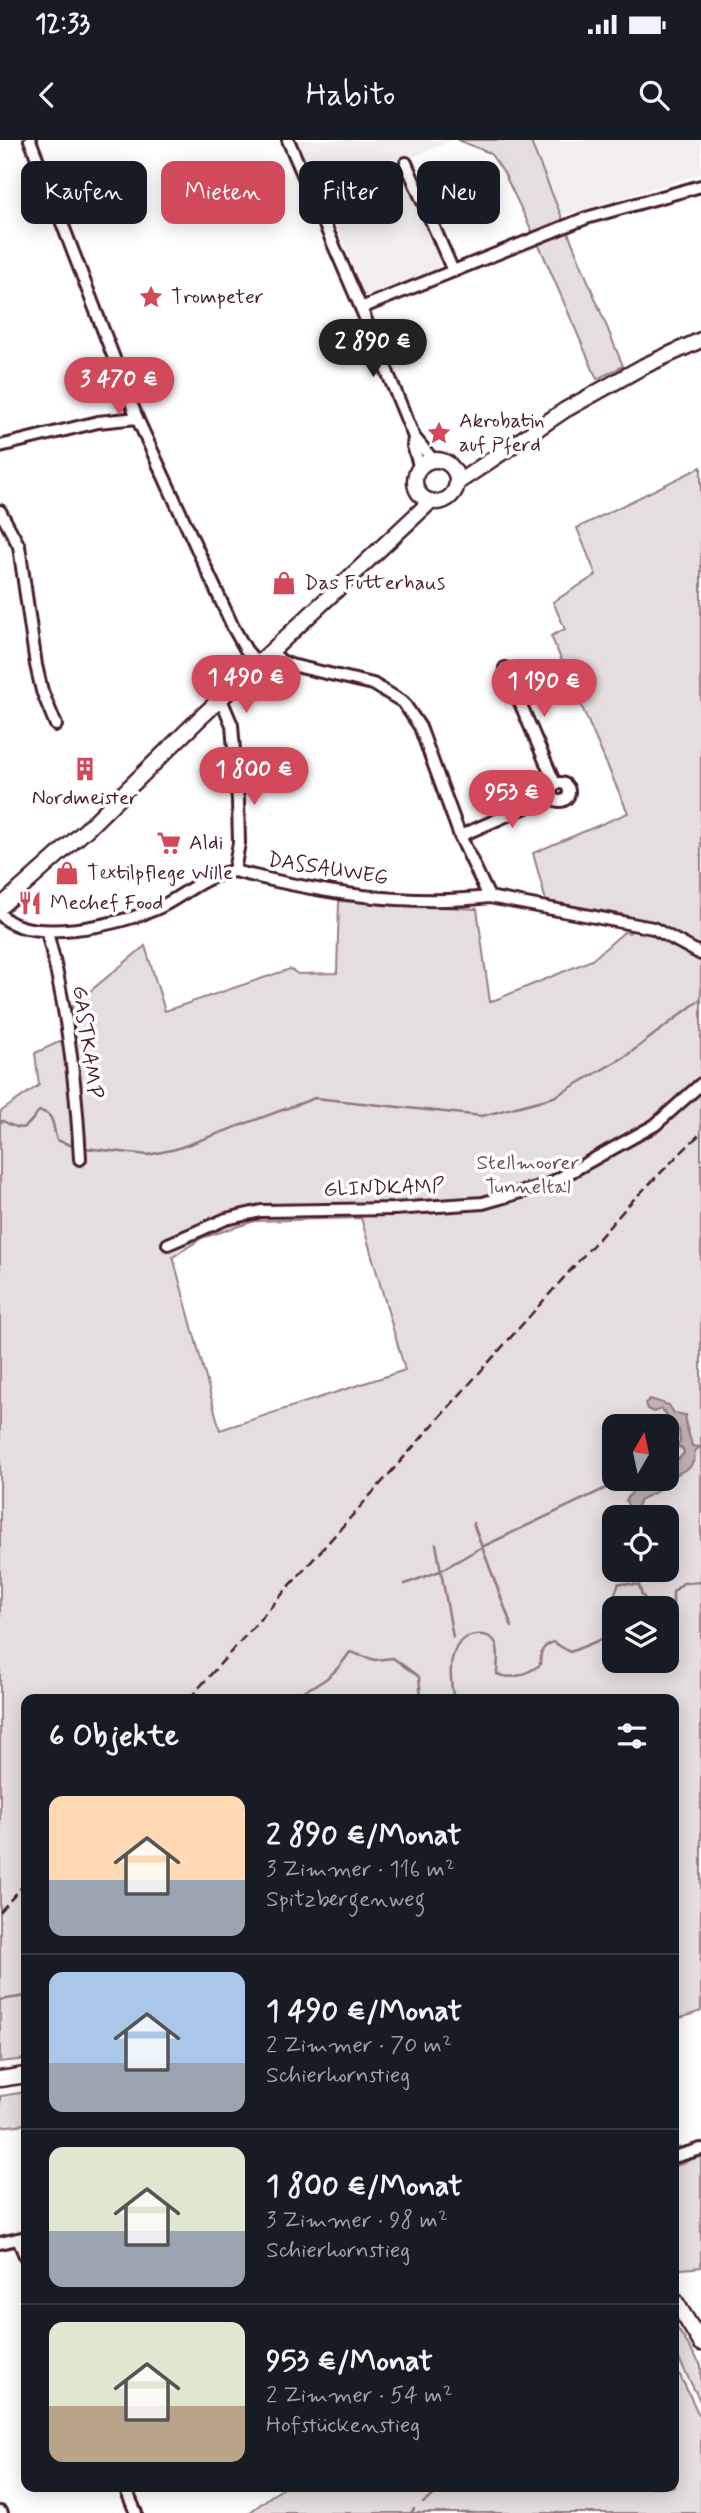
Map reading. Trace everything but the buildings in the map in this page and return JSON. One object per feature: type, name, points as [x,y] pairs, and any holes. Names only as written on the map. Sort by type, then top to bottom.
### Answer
[{"type":"main road","points":[[455,475],[483,464],[587,397],[644,366],[701,340]]},
{"type":"main road","points":[[0,907],[87,829],[410,518],[423,510],[425,498],[415,481],[419,468],[433,460],[444,462],[455,475],[453,493],[442,501],[425,498]]},
{"type":"main road","points":[[0,2079],[21,2076]]},
{"type":"main road","points":[[679,2308],[701,2343]]},
{"type":"street","points":[[30,140],[137,418],[233,627],[246,650],[259,665]]},
{"type":"street","points":[[288,140],[414,438],[433,460]]},
{"type":"street","points":[[405,163],[453,271]]},
{"type":"street","points":[[361,308],[586,218],[701,186]]},
{"type":"street","points":[[0,446],[98,422],[137,418]]},
{"type":"street","points":[[414,438],[413,446],[419,468]]},
{"type":"street","points":[[0,511],[19,546],[36,665],[42,691],[57,725]]},
{"type":"street","points":[[272,652],[291,666],[373,684],[403,702],[420,727],[460,836],[489,897]]},
{"type":"street","points":[[460,836],[553,790],[505,668]]},
{"type":"street","points":[[221,699],[232,725],[237,789],[239,843],[234,871]]},
{"type":"street","name":"DASSAUWEG","points":[[0,914],[15,926],[47,932],[101,924],[156,909],[214,874],[234,871],[381,899],[463,900],[489,897],[653,928],[701,954]]},
{"type":"street","name":"GASTKAMP","points":[[47,932],[63,998],[78,1111],[80,1158]]},
{"type":"street","name":"GLINDKAMP","points":[[168,1244],[226,1219],[261,1211],[394,1209],[483,1203],[510,1196],[549,1184],[655,1125],[701,1084]]},
{"type":"street","points":[[679,2156],[701,2149]]},
{"type":"street","points":[[0,2243],[21,2238]]},
{"type":"street","points":[[127,2492],[136,2513]]},
{"type":"shaded area","points":[[294,140],[453,140],[403,162],[303,161]]},
{"type":"shaded area","points":[[530,140],[701,140],[701,174],[562,216]]},
{"type":"shaded area","points":[[403,175],[417,205],[417,224],[426,224],[438,251],[436,270],[378,296],[361,293],[356,273],[335,224],[403,224]]},
{"type":"shaded area","points":[[650,1399],[669,1405],[674,1413],[686,1415],[686,1427],[692,1446],[700,1447],[695,1451],[690,1467],[679,1473],[679,1459],[684,1453],[679,1447],[679,1414],[666,1414],[662,1409],[653,1412],[647,1409],[645,1403]]},
{"type":"shaded area","points":[[657,1491],[641,1499],[638,1505],[628,1505],[626,1500],[632,1492]]},
{"type":"green space","points":[[458,140],[530,140],[623,366],[597,379],[543,254],[500,167],[500,161],[496,161],[490,153]]},
{"type":"green space","name":"Stellmoorer Tunneltal","points":[[701,467],[701,2011],[679,2018],[679,1694],[21,1694],[21,2060],[0,2062],[0,1112],[39,1085],[35,1053],[63,1040],[76,1144],[85,1140],[72,1006],[145,946],[165,1011],[290,969],[298,974],[337,973],[339,901],[477,909],[490,1002],[592,960],[624,932],[629,933],[645,921],[621,914],[546,901],[533,853],[628,813],[551,636],[565,629],[553,602],[596,575],[577,528]],"holes":[[[361,1218],[405,1370],[220,1430],[173,1257],[202,1238],[255,1221]]]},
{"type":"green space","points":[[21,2093],[21,2125],[0,2127],[0,2096]]},
{"type":"green space","points":[[701,2155],[701,2267],[679,2269],[679,2165]]},
{"type":"green space","points":[[679,2331],[701,2365],[701,2403],[679,2359]]},
{"type":"green space","points":[[679,2373],[701,2419],[701,2513],[249,2513],[276,2492],[679,2492]]},
{"type":"waterway","points":[[85,1148],[148,1155],[176,1149],[315,1098],[482,1116],[554,1097],[626,1056],[701,999]]},
{"type":"waterway","points":[[0,1122],[21,1128],[28,1125],[39,1111],[44,1112],[51,1118],[57,1140],[73,1146]]},
{"type":"waterway","points":[[405,1584],[440,1571],[482,1547],[602,1490]]},
{"type":"waterway","points":[[473,1523],[512,1627]]},
{"type":"waterway","points":[[436,1544],[453,1637]]},
{"type":"waterway","points":[[673,1596],[673,1592],[683,1583],[701,1582]]},
{"type":"waterway","points":[[614,1596],[619,1583],[639,1585],[643,1596]]},
{"type":"waterway","points":[[453,1694],[453,1654],[460,1642],[469,1636],[491,1638],[498,1650],[497,1674],[514,1677],[540,1665],[542,1651],[553,1642],[570,1652],[602,1638]]},
{"type":"waterway","points":[[297,1694],[322,1682],[350,1652],[375,1660],[393,1658],[419,1677],[421,1694]]},
{"type":"waterway","points":[[0,2000],[21,1997]]},
{"type":"waterway","points":[[423,2503],[437,2492]]},
{"type":"waterway","points":[[411,2513],[414,2509]]},
{"type":"waterway","points":[[462,2513],[473,2513]]},
{"type":"railway","points":[[193,1694],[633,1200],[701,1133]]},
{"type":"railway","points":[[0,1912],[21,1888]]},
{"type":"place","name":"Trompeter","points":[[151,297]]},
{"type":"place","name":"Akrobatin auf Pferd","points":[[439,433]]},
{"type":"place","name":"Das Futterhaus","points":[[284,583]]},
{"type":"place","name":"Nordmeister","points":[[85,769]]},
{"type":"place","name":"Aldi","points":[[169,843]]},
{"type":"place","name":"Textilpflege Wille","points":[[67,873]]},
{"type":"place","name":"Mechef Food","points":[[30,903]]}]
